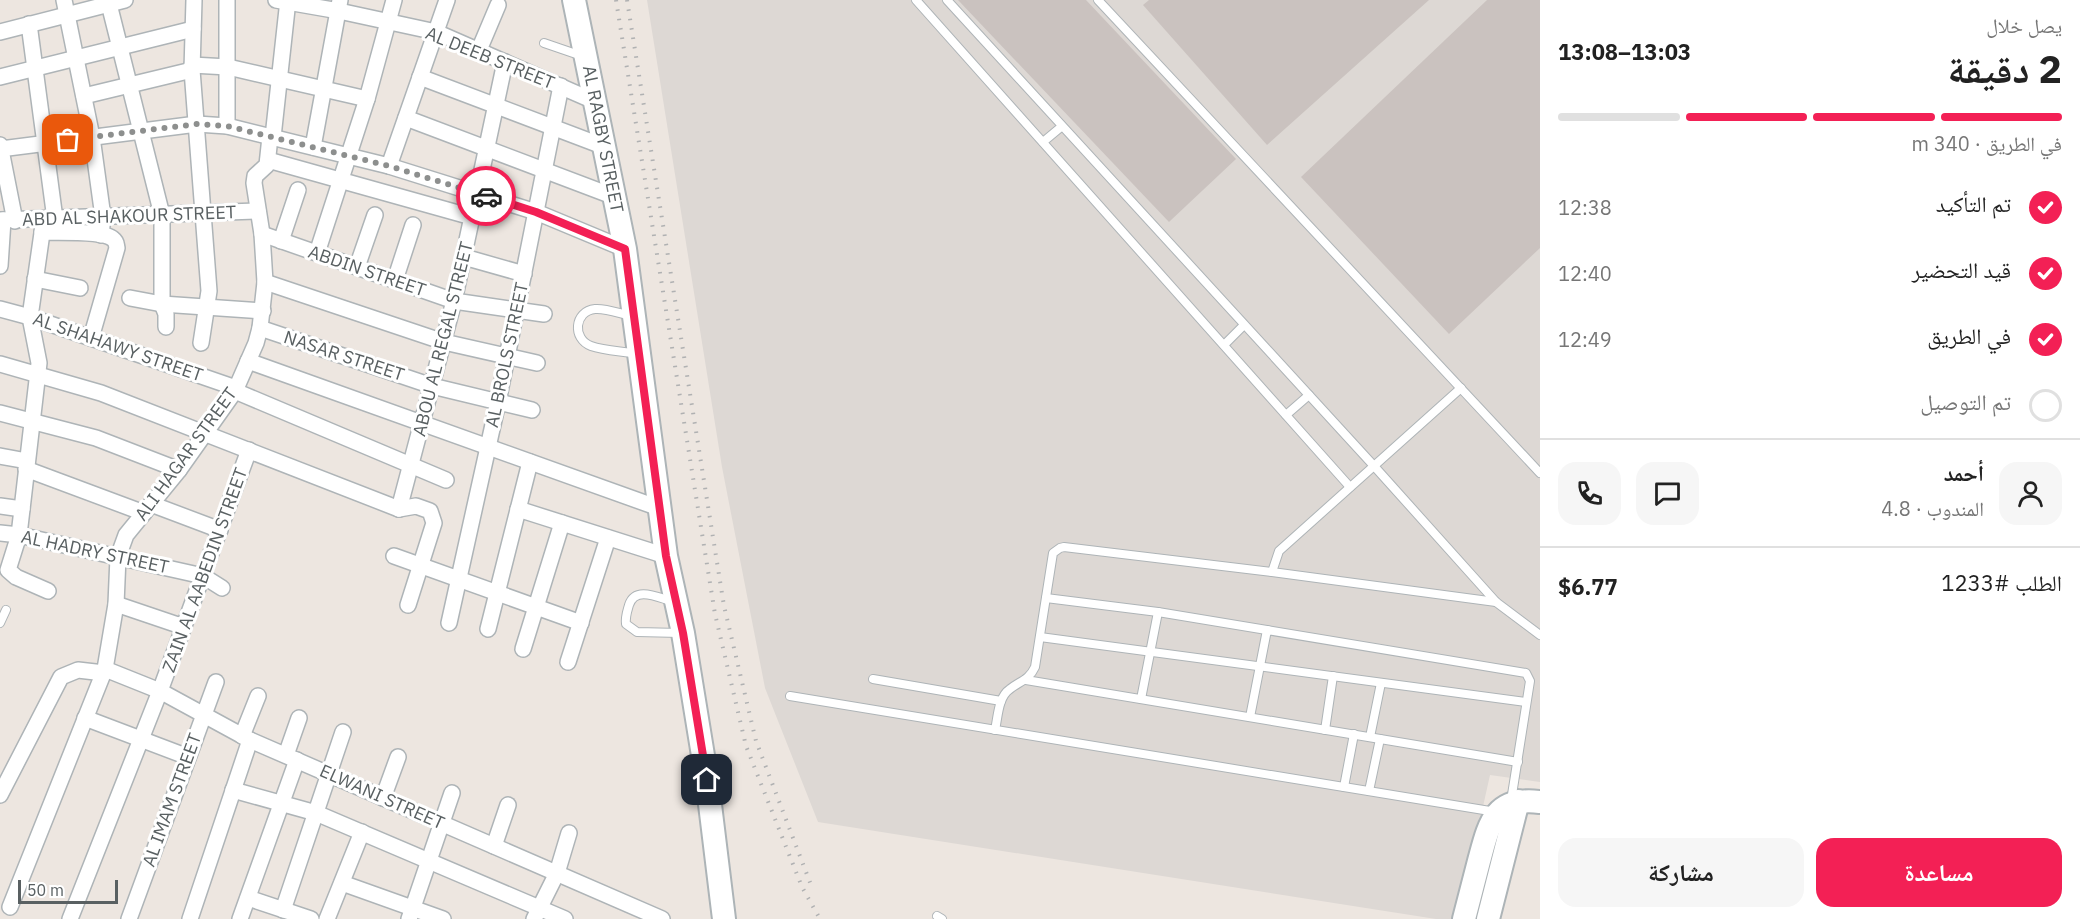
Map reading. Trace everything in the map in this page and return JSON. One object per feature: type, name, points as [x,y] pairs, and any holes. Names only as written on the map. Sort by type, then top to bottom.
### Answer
[{"type":"main road","name":"AL RAGBY STREET","points":[[574,0],[625,249],[666,556],[683,633],[707,780],[724,919]]},
{"type":"main road","points":[[1464,919],[1489,826],[1517,805]]},
{"type":"main road","points":[[1488,919],[1517,805]]},
{"type":"street","points":[[0,32],[29,24],[65,7],[109,4],[125,0]]},
{"type":"street","points":[[194,0],[192,67],[209,291],[201,343]]},
{"type":"street","points":[[227,0],[227,126]]},
{"type":"street","points":[[317,253],[367,99],[394,0]]},
{"type":"street","points":[[389,166],[447,0]]},
{"type":"street","name":"AL DEEB STREET","points":[[284,1],[340,5],[389,22],[436,32],[596,102]]},
{"type":"street","name":"ALI HAGAR STREET","points":[[10,907],[105,671],[116,604],[118,557],[126,535],[179,470],[236,390],[260,328],[265,282],[262,234],[254,183],[255,176],[267,165],[268,160],[279,79],[284,1]]},
{"type":"street","points":[[109,4],[162,215],[162,304],[166,314],[166,327]]},
{"type":"street","points":[[313,147],[340,5]]},
{"type":"street","points":[[479,50],[498,5]]},
{"type":"street","points":[[65,7],[92,137],[103,217],[101,235]]},
{"type":"street","points":[[29,24],[45,143],[47,224],[35,279],[30,317],[39,363],[38,374],[19,535],[9,564],[11,575],[48,591]]},
{"type":"street","points":[[0,77],[193,29]]},
{"type":"street","name":"ABOU AL REGAL STREET","points":[[399,509],[454,301],[505,62]]},
{"type":"street","points":[[84,96],[192,67],[228,67],[367,99]]},
{"type":"street","points":[[420,77],[605,147]]},
{"type":"street","name":"AL BROLS STREET","points":[[449,623],[498,402],[561,86]]},
{"type":"street","points":[[406,118],[615,197]]},
{"type":"street","points":[[0,266],[6,220],[0,147],[197,124],[227,126],[389,166],[536,212],[625,249]]},
{"type":"street","points":[[268,160],[472,218]]},
{"type":"street","points":[[282,241],[298,190]]},
{"type":"street","name":"ABD AL SHAKOUR STREET","points":[[6,220],[47,224],[103,217],[258,211]]},
{"type":"street","points":[[357,267],[375,214]]},
{"type":"street","points":[[47,224],[112,238],[117,248],[91,338]]},
{"type":"street","points":[[394,280],[413,225]]},
{"type":"street","name":"ABDIN STREET","points":[[262,234],[454,301],[544,314]]},
{"type":"street","points":[[464,257],[524,274]]},
{"type":"street","points":[[35,279],[80,288]]},
{"type":"street","points":[[265,282],[444,342],[537,363]]},
{"type":"street","points":[[130,298],[162,304],[262,311]]},
{"type":"street","name":"AL SHAHAWY STREET","points":[[0,309],[30,317],[236,390],[446,480]]},
{"type":"street","name":"NASAR STREET","points":[[260,328],[432,386],[532,410]]},
{"type":"street","points":[[248,361],[659,508]]},
{"type":"street","points":[[0,364],[101,393],[399,509],[416,506],[430,511],[434,517],[434,523],[408,605]]},
{"type":"street","points":[[0,412],[96,438],[179,470]]},
{"type":"street","name":"ZAIN AL AABEDIN STREET","points":[[70,919],[160,691],[249,450]]},
{"type":"street","points":[[0,456],[147,508],[219,530]]},
{"type":"street","points":[[488,629],[530,462]]},
{"type":"street","points":[[0,506],[22,509]]},
{"type":"street","points":[[518,509],[666,556]]},
{"type":"street","points":[[524,649],[562,523]]},
{"type":"street","name":"AL HADRY STREET","points":[[0,533],[19,535],[203,576],[222,588]]},
{"type":"street","points":[[568,662],[608,537]]},
{"type":"street","points":[[394,556],[580,623]]},
{"type":"street","points":[[116,604],[184,627]]},
{"type":"street","name":"ELWANI STREET","points":[[0,795],[61,677],[78,670],[105,671],[160,691],[246,738],[557,873],[654,918]]},
{"type":"street","name":"AL IMAM STREET","points":[[129,919],[216,682]]},
{"type":"street","points":[[190,919],[233,790],[258,696]]},
{"type":"street","points":[[86,718],[188,757]]},
{"type":"street","points":[[240,919],[281,803],[299,718]]},
{"type":"street","points":[[283,910],[343,732]]},
{"type":"street","points":[[383,798],[398,757]]},
{"type":"street","points":[[233,790],[316,813],[429,861],[537,914],[565,919]]},
{"type":"street","points":[[411,914],[452,793]]},
{"type":"street","points":[[494,846],[508,805]]},
{"type":"street","points":[[327,919],[362,832]]},
{"type":"street","points":[[537,914],[557,873],[568,833]]},
{"type":"street","points":[[342,883],[411,914],[443,919]]},
{"type":"street","points":[[248,898],[311,919]]},
{"type":"lane","points":[[916,0],[1350,487]]},
{"type":"lane","points":[[947,0],[1496,602],[1540,635]]},
{"type":"lane","points":[[1098,0],[1540,473]]},
{"type":"lane","points":[[544,43],[587,58]]},
{"type":"lane","points":[[1043,142],[1061,127]]},
{"type":"lane","points":[[634,317],[596,309],[586,312],[579,320],[577,331],[582,340],[591,346],[639,354]]},
{"type":"lane","points":[[1224,345],[1244,325]]},
{"type":"lane","points":[[1272,572],[1278,551],[1461,388]]},
{"type":"lane","points":[[1286,415],[1309,395]]},
{"type":"lane","points":[[995,730],[1001,701],[1010,688],[1026,680],[1035,667],[1053,553],[1060,548],[1272,572],[1496,602]]},
{"type":"lane","points":[[676,602],[641,593],[635,594],[631,598],[625,617],[626,624],[637,632],[683,633]]},
{"type":"lane","points":[[790,696],[1369,791],[1517,805],[1518,762],[1530,678],[1526,673],[1158,612],[1046,598]]},
{"type":"lane","points":[[0,623],[6,610]]},
{"type":"lane","points":[[1141,699],[1158,612]]},
{"type":"lane","points":[[1250,717],[1267,630]]},
{"type":"lane","points":[[1040,638],[1526,702]]},
{"type":"lane","points":[[1325,730],[1333,676]]},
{"type":"lane","points":[[873,679],[1001,701]]},
{"type":"lane","points":[[1026,680],[1518,762]]},
{"type":"lane","points":[[1370,737],[1381,683]]},
{"type":"lane","points":[[1344,787],[1354,734]]},
{"type":"lane","points":[[1369,791],[1380,739]]},
{"type":"shaded area","points":[[647,0],[1540,0],[1540,782],[1490,775],[1458,919],[1436,919],[818,822],[765,688],[722,467]]},
{"type":"building","points":[[958,0],[1086,0],[1236,159],[1169,222]]},
{"type":"building","points":[[1149,0],[1429,0],[1267,145],[1143,5]]},
{"type":"building","points":[[1487,0],[1540,0],[1540,248],[1449,334],[1301,177]]},
{"type":"railway","points":[[616,0],[715,614],[746,746],[802,887],[820,919]]},
{"type":"railway","points":[[627,0],[724,606],[756,741],[811,885]]},
{"type":"way so far","points":[[68,140],[197,124],[227,126],[389,166],[486,196]]},
{"type":"route","points":[[486,196],[536,212],[625,249],[666,556],[683,633],[707,780]]}]
